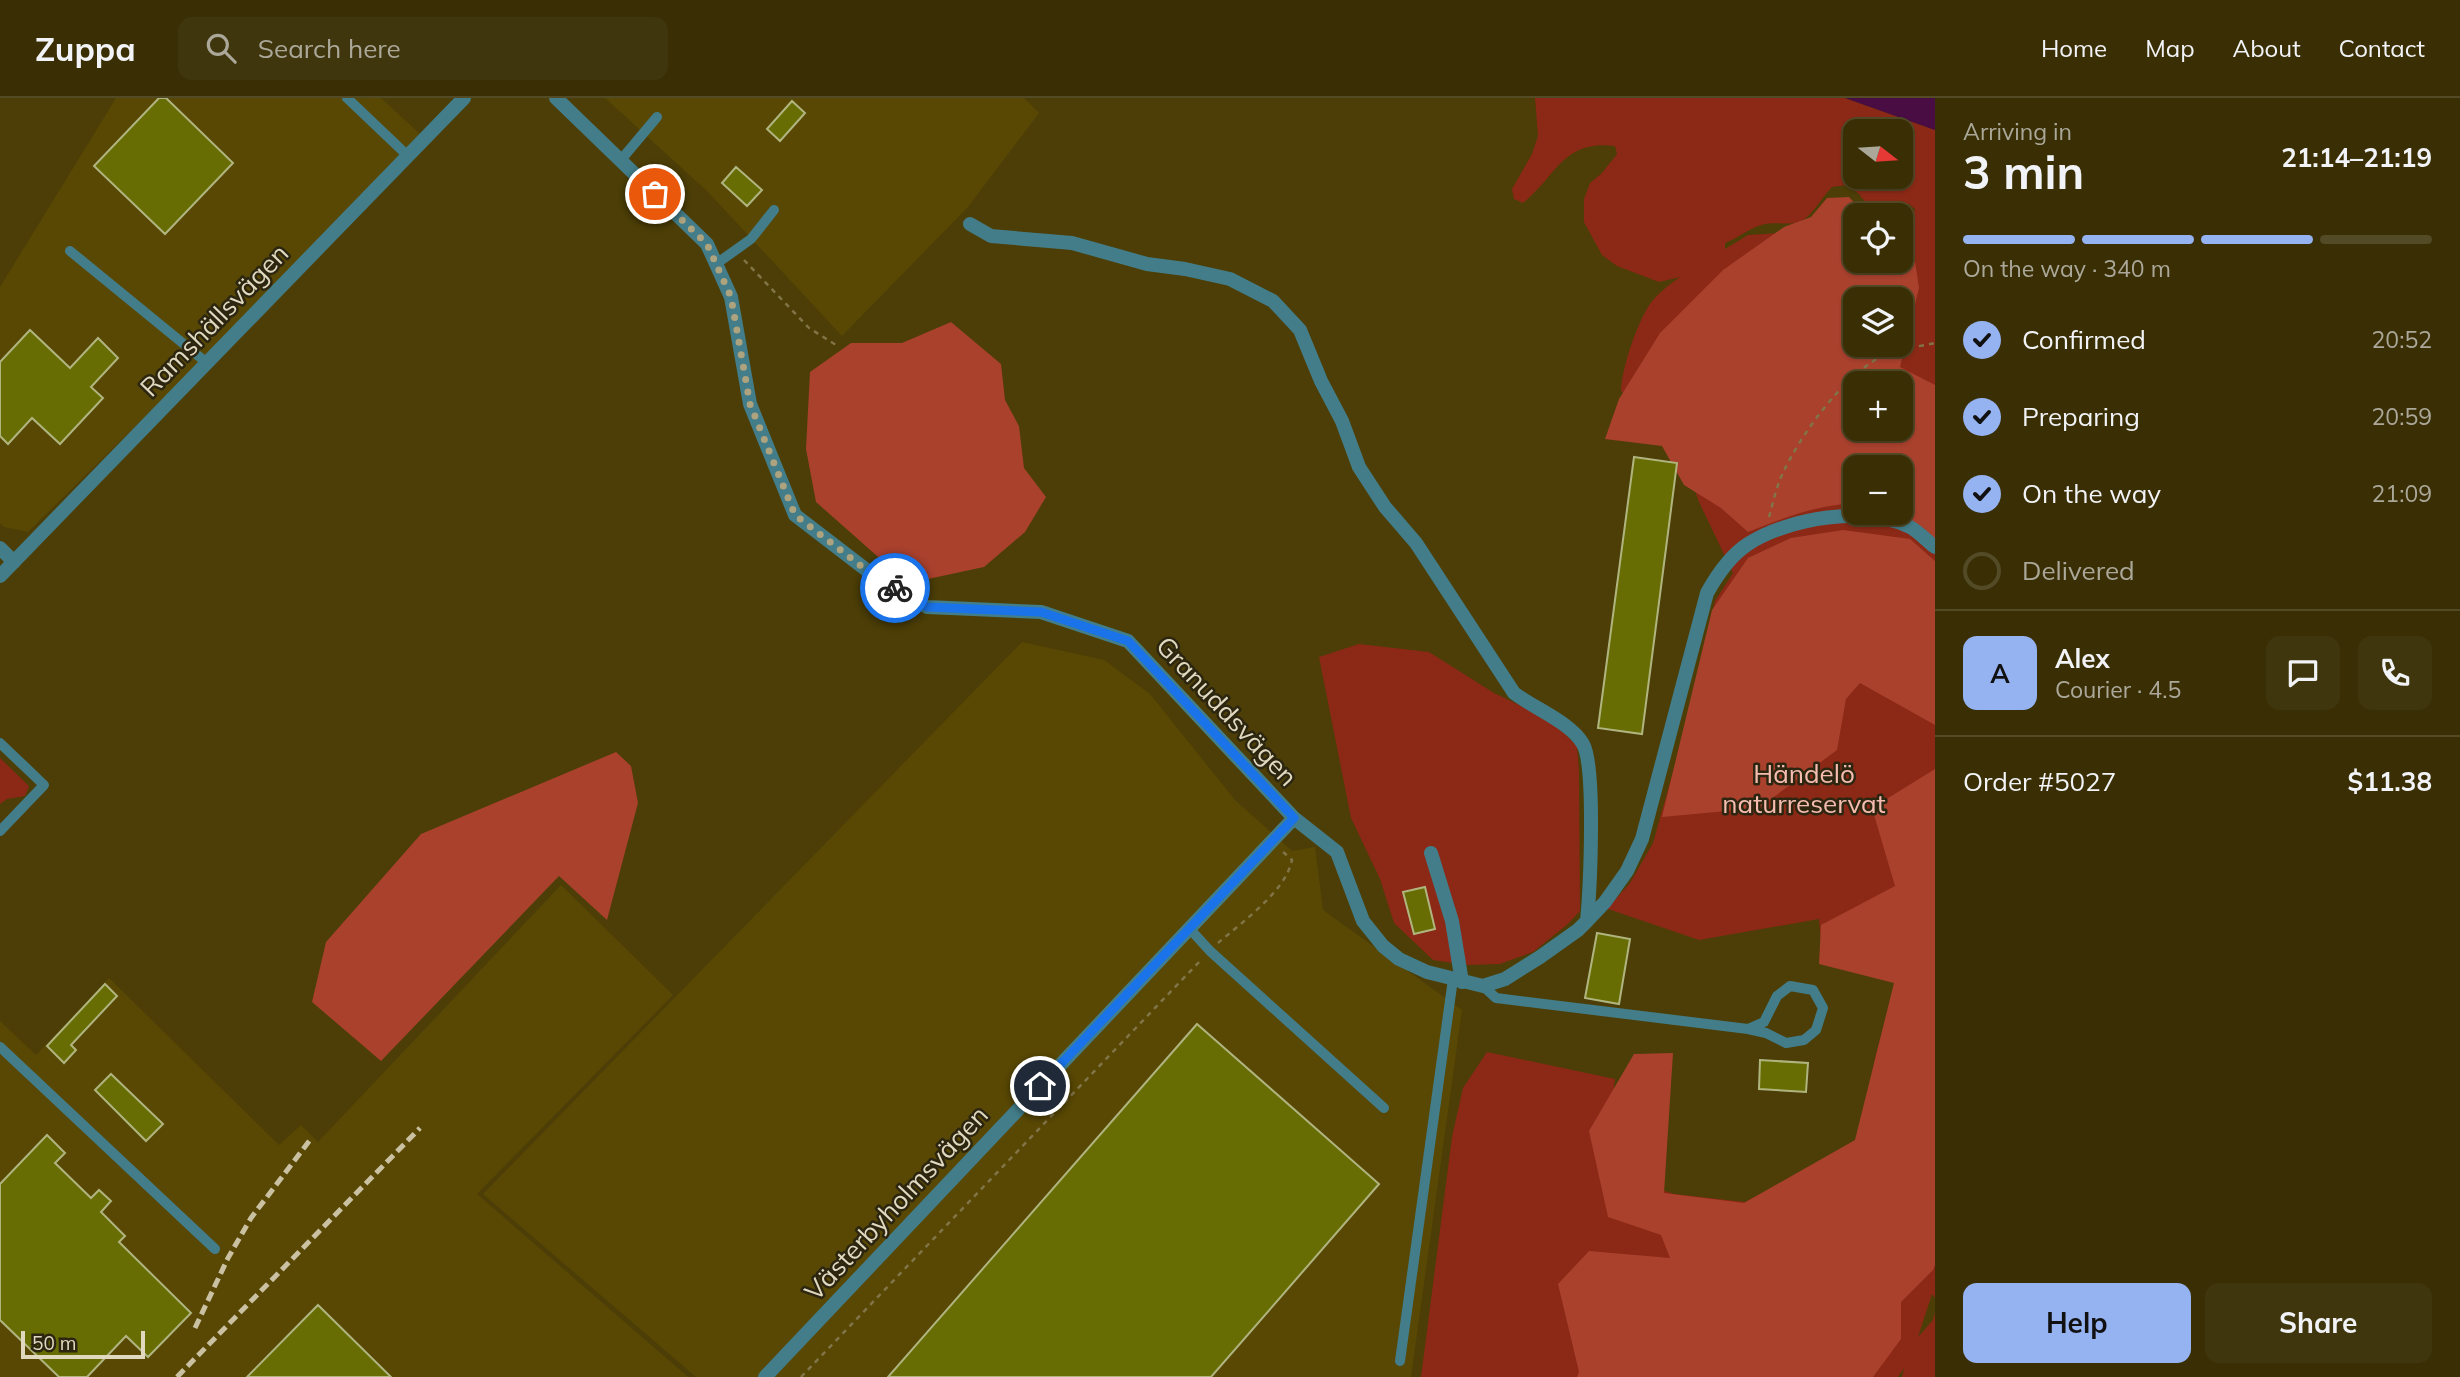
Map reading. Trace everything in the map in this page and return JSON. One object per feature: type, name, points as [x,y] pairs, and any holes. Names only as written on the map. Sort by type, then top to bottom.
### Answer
[{"type":"street","name":"Ramshällsvägen","points":[[0,576],[464,98]]},
{"type":"street","name":"Granuddsvägen","points":[[556,98],[707,244],[731,297],[750,404],[795,515],[873,575],[927,607],[1041,612],[1128,641],[1294,818],[1337,852],[1363,921],[1383,946],[1399,959],[1427,972],[1483,986]]},
{"type":"street","points":[[970,224],[991,236],[1072,243],[1147,264],[1230,279],[1273,301],[1300,330],[1321,381],[1342,421],[1359,467],[1385,507],[1416,543],[1514,693],[1564,724],[1584,745],[1589,774],[1591,860],[1587,920]]},
{"type":"street","points":[[1483,986],[1505,979],[1578,930],[1605,902],[1627,871],[1642,839],[1707,593],[1717,573],[1747,545],[1763,536],[1784,526],[1821,519],[1875,517],[1910,527],[1935,547]]},
{"type":"street","points":[[0,548],[13,562]]},
{"type":"street","name":"Västerbyholmsvägen","points":[[765,1377],[1294,818]]},
{"type":"street","points":[[1431,853],[1452,921],[1458,980]]},
{"type":"lane","points":[[347,98],[408,156]]},
{"type":"lane","points":[[620,161],[657,117]]},
{"type":"lane","points":[[716,264],[751,239],[774,210]]},
{"type":"lane","points":[[70,251],[206,363]]},
{"type":"lane","points":[[0,743],[44,785],[0,831]]},
{"type":"lane","points":[[1189,928],[1210,951],[1384,1108]]},
{"type":"lane","points":[[1400,1361],[1458,980]]},
{"type":"lane","points":[[1483,986],[1496,998],[1748,1029],[1766,1033],[1786,1043],[1804,1040],[1816,1030],[1823,1008],[1814,990],[1790,986],[1777,996],[1764,1022],[1748,1029]]},
{"type":"lane","points":[[0,1047],[215,1249]]},
{"type":"path","points":[[734,251],[809,328],[836,345]]},
{"type":"path","points":[[1763,536],[1782,476],[1800,442],[1852,377],[1883,355],[1935,344]]},
{"type":"path","points":[[801,1377],[1210,951],[1277,888],[1290,869],[1292,860],[1271,842]]},
{"type":"shaded area","points":[[116,98],[381,98],[420,134],[172,390],[28,532],[4,527],[0,523],[0,287]]},
{"type":"shaded area","points":[[605,98],[1024,98],[1039,113],[968,207],[842,336],[708,192]]},
{"type":"shaded area","points":[[1845,98],[1935,98],[1935,130],[1913,122],[1913,119],[1904,119]]},
{"type":"shaded area","points":[[1849,197],[1855,203],[1843,203],[1843,273],[1913,273],[1913,248],[1919,288],[1913,313],[1913,287],[1843,287],[1843,357],[1902,357],[1900,367],[1908,371],[1843,371],[1843,441],[1913,441],[1913,374],[1935,385],[1935,539],[1922,527],[1913,523],[1913,455],[1843,455],[1843,504],[1814,509],[1748,532],[1721,508],[1684,485],[1662,446],[1605,439],[1619,399],[1660,333],[1723,270],[1784,227],[1811,217],[1827,198]]},
{"type":"shaded area","points":[[951,322],[1001,364],[1005,400],[1019,426],[1024,468],[1046,497],[1025,532],[984,567],[928,579],[885,563],[816,502],[806,449],[810,372],[851,343],[902,343]]},
{"type":"shaded area","points":[[1843,530],[1910,539],[1935,561],[1935,725],[1860,683],[1846,699],[1837,750],[1759,808],[1662,817],[1712,610],[1748,558],[1791,538]]},
{"type":"shaded area","points":[[1022,642],[1104,660],[1150,694],[1235,800],[1292,851],[1315,847],[1323,910],[1462,1010],[1411,1377],[696,1377],[483,1194]]},
{"type":"shaded area","points":[[616,752],[631,766],[638,803],[607,920],[559,876],[381,1061],[312,1002],[326,942],[421,834]]},
{"type":"shaded area","points":[[1935,769],[1935,1265],[1901,1302],[1901,1339],[1873,1377],[1577,1377],[1579,1372],[1558,1284],[1589,1251],[1670,1258],[1661,1235],[1608,1217],[1589,1131],[1634,1054],[1673,1053],[1664,1193],[1744,1203],[1855,1140],[1894,983],[1819,964],[1821,925],[1895,886],[1872,808]]},
{"type":"shaded area","points":[[561,885],[673,995],[477,1194],[688,1377],[0,1377],[0,1021],[36,1055],[109,978],[279,1145],[301,1125],[318,1142]]},
{"type":"green space","name":"Händelö naturreservat","points":[[1535,98],[1845,98],[1904,119],[1843,119],[1843,186],[1832,187],[1802,220],[1760,225],[1725,243],[1725,249],[1748,235],[1843,229],[1843,273],[1913,273],[1913,211],[1916,210],[1913,203],[1866,203],[1852,189],[1913,189],[1913,122],[1935,130],[1935,1298],[1932,1294],[1918,1337],[1933,1320],[1935,1312],[1935,1377],[1902,1377],[1904,1368],[1898,1377],[1421,1377],[1452,1137],[1463,1088],[1487,1052],[1615,1079],[1608,1130],[1640,1183],[1674,1194],[1745,1202],[1858,1142],[1876,1054],[1896,981],[1823,963],[1819,919],[1699,940],[1606,910],[1630,883],[1653,843],[1685,729],[1715,601],[1733,573],[1699,502],[1675,433],[1621,391],[1627,359],[1643,315],[1655,298],[1680,277],[1659,282],[1617,266],[1602,255],[1584,222],[1584,199],[1590,183],[1617,154],[1615,146],[1583,148],[1572,154],[1523,203],[1514,199],[1512,189],[1532,154],[1538,136]]},
{"type":"green space","points":[[1359,644],[1429,652],[1494,693],[1551,720],[1577,746],[1580,911],[1533,952],[1500,964],[1467,965],[1433,960],[1394,923],[1380,879],[1351,818],[1319,657]]},
{"type":"green space","points":[[0,758],[29,786],[25,796],[7,799],[0,804]]},
{"type":"building","points":[[159,98],[166,98],[233,163],[165,234],[94,166]]},
{"type":"building","points":[[792,101],[805,113],[780,141],[767,129]]},
{"type":"building","points":[[736,167],[762,190],[747,206],[722,183]]},
{"type":"building","points":[[30,330],[70,368],[98,338],[118,358],[91,387],[103,398],[60,444],[32,418],[8,444],[0,436],[0,362]]},
{"type":"building","points":[[1634,457],[1677,463],[1642,734],[1598,728]]},
{"type":"building","points":[[1425,887],[1435,929],[1414,934],[1403,892]]},
{"type":"building","points":[[1597,933],[1630,939],[1619,1004],[1585,998]]},
{"type":"building","points":[[105,984],[117,996],[71,1045],[76,1050],[64,1063],[47,1046]]},
{"type":"building","points":[[1197,1024],[1379,1184],[1211,1377],[888,1377]]},
{"type":"building","points":[[1760,1060],[1808,1063],[1806,1092],[1759,1089]]},
{"type":"building","points":[[111,1074],[163,1124],[146,1141],[95,1090]]},
{"type":"building","points":[[47,1135],[65,1153],[55,1163],[91,1198],[99,1190],[111,1201],[101,1212],[125,1236],[119,1242],[191,1313],[148,1357],[126,1336],[87,1377],[59,1377],[0,1320],[0,1184]]},
{"type":"building","points":[[318,1305],[391,1377],[247,1377]]},
{"type":"railway","points":[[177,1377],[420,1128]]},
{"type":"railway","points":[[195,1328],[228,1258],[251,1218],[310,1140]]},
{"type":"way so far","points":[[655,194],[707,244],[731,297],[750,404],[795,515],[873,575],[895,588]]},
{"type":"route","points":[[895,588],[927,607],[1041,612],[1128,641],[1294,818],[1040,1086]]}]
